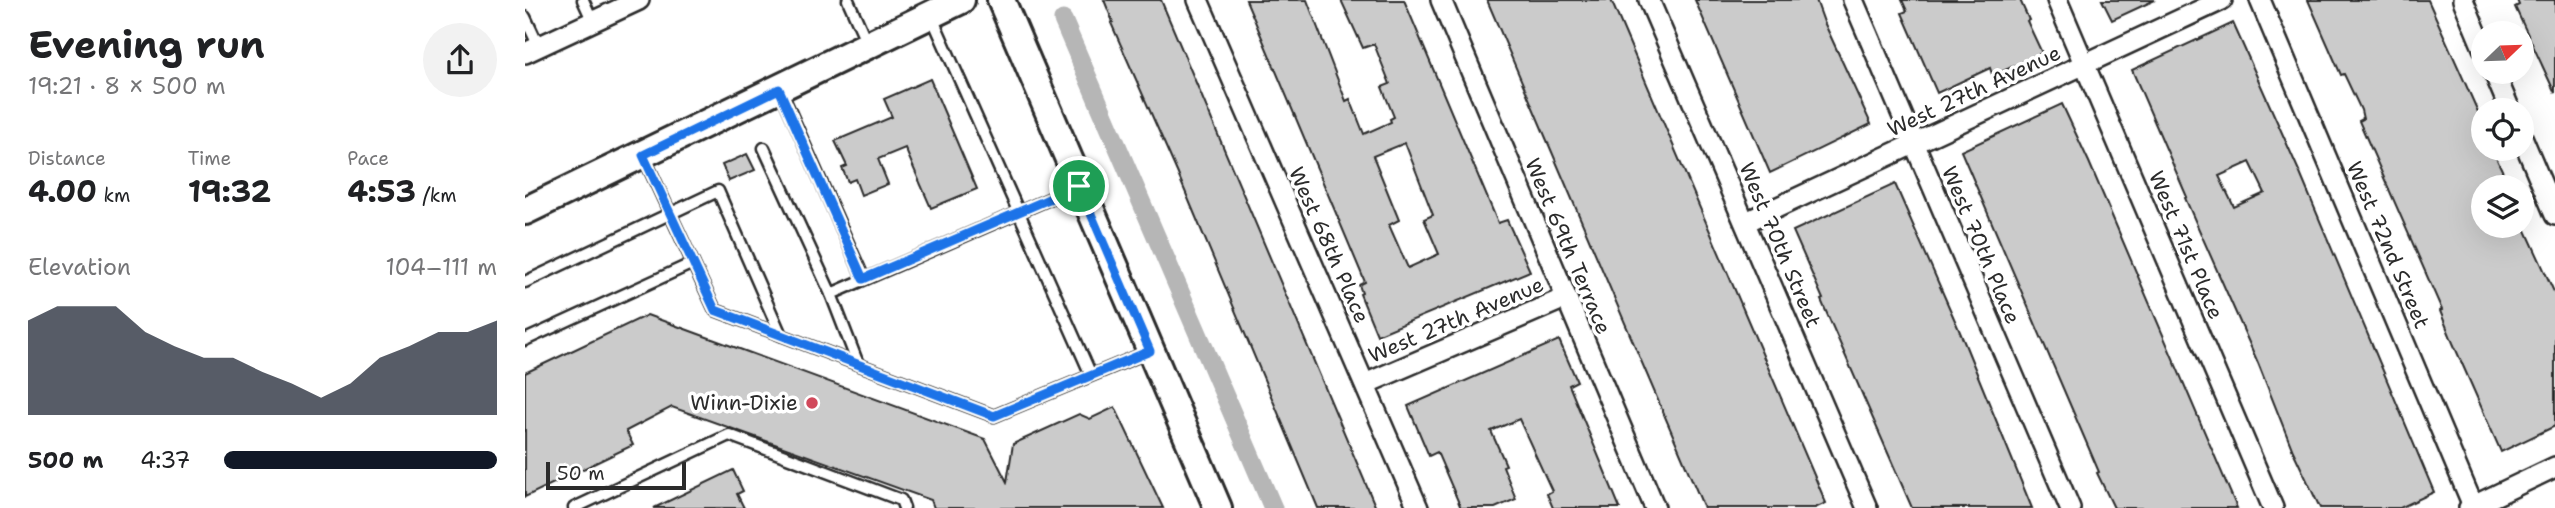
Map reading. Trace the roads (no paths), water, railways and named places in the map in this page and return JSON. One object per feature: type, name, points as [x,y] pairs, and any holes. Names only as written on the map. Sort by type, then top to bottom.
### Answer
[{"type":"main road","points":[[525,211],[961,0]]},
{"type":"main road","points":[[1000,0],[1218,508]]},
{"type":"street","points":[[532,50],[639,0]]},
{"type":"street","name":"West 68th Place","points":[[1198,0],[1418,508]]},
{"type":"street","name":"West 69th Terrace","points":[[1441,0],[1655,508]]},
{"type":"street","name":"West 70th Street","points":[[1649,0],[1867,508]]},
{"type":"street","name":"West 70th Place","points":[[1853,0],[2070,508]]},
{"type":"street","name":"West 71st Place","points":[[2057,0],[2273,508]]},
{"type":"street","name":"West 27th Avenue","points":[[1745,222],[2222,0]]},
{"type":"street","name":"West 72nd Street","points":[[2260,0],[2472,507]]},
{"type":"street","points":[[2463,0],[2472,21]]},
{"type":"street","points":[[2532,161],[2555,215]]},
{"type":"street","name":"West 27th Avenue","points":[[1365,384],[1565,298]]},
{"type":"street","points":[[2472,507],[2555,467]]},
{"type":"lane","points":[[583,0],[593,22]]},
{"type":"lane","points":[[848,0],[869,45]]},
{"type":"lane","points":[[931,15],[1091,375]]},
{"type":"lane","points":[[525,17],[532,50]]},
{"type":"lane","points":[[779,89],[863,279]]},
{"type":"lane","points":[[764,148],[831,294],[858,364]]},
{"type":"lane","points":[[643,155],[715,310],[994,416],[1150,351]]},
{"type":"lane","points":[[831,294],[1079,186]]},
{"type":"lane","points":[[525,282],[719,191],[781,335]]},
{"type":"lane","points":[[525,340],[692,263]]},
{"type":"lane","points":[[574,508],[729,435],[901,500],[904,508]]},
{"type":"waterway","points":[[1063,20],[1273,508]]},
{"type":"place","name":"Winn-Dixie","points":[[812,403]]}]
